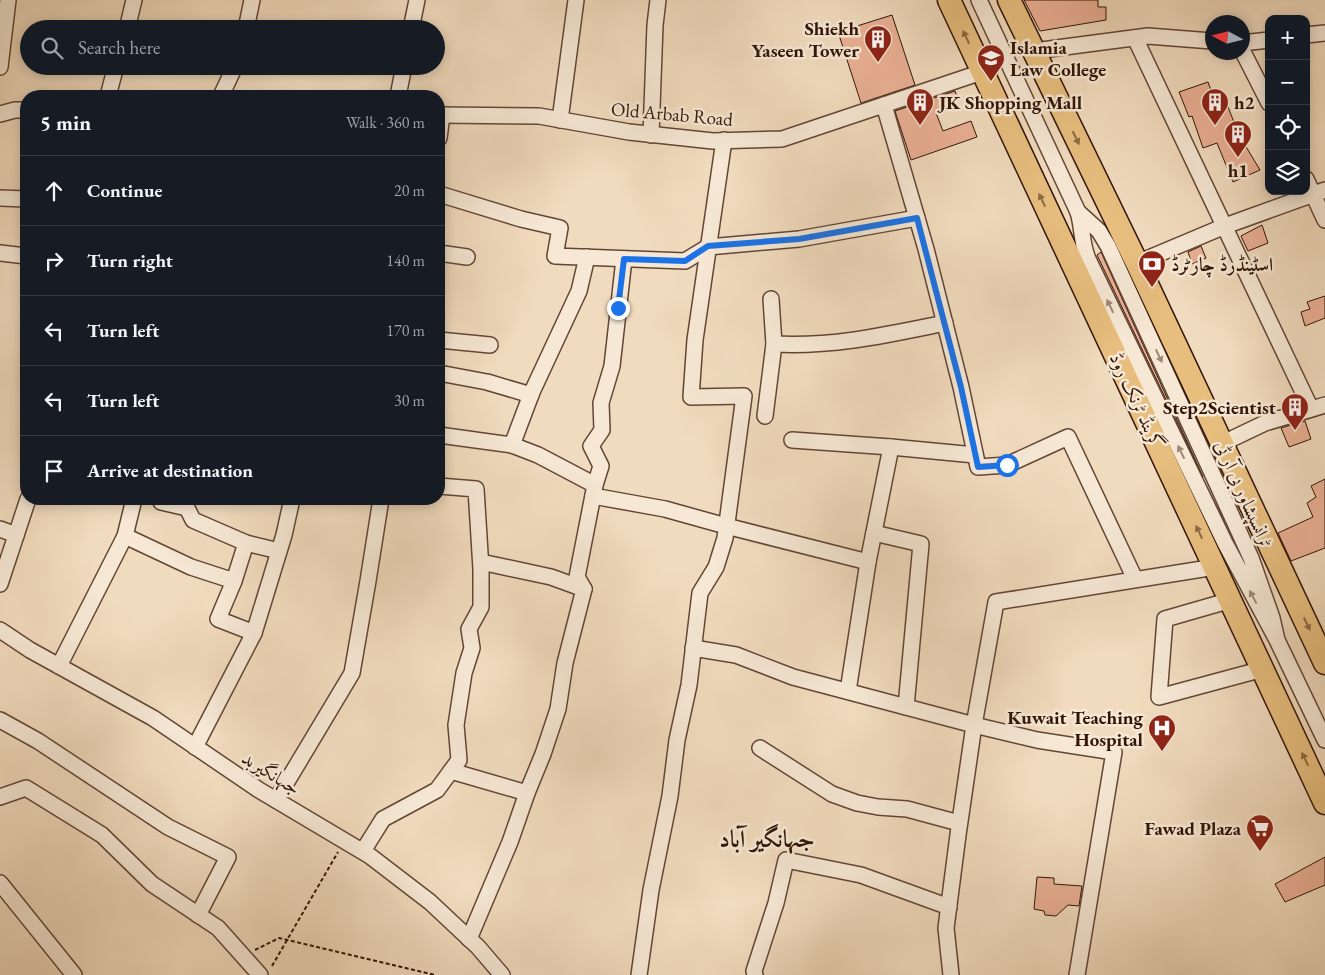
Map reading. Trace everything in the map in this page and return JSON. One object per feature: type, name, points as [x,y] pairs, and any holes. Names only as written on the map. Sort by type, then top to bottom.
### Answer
[{"type":"highway","name":"گرینڈ ٹرنک روڈ","points":[[949,0],[1325,803]]},
{"type":"highway","points":[[1009,0],[1137,263],[1323,657]]},
{"type":"street","points":[[0,67],[8,0]]},
{"type":"street","points":[[128,20],[134,0]]},
{"type":"street","points":[[248,20],[252,0]]},
{"type":"street","points":[[413,20],[417,0]]},
{"type":"street","points":[[560,120],[576,0]]},
{"type":"street","points":[[651,135],[655,25],[658,0]]},
{"type":"street","name":"ٹرانسپشاور بی آر ٹی","points":[[979,0],[1078,212],[1081,221],[1083,248],[1088,259],[1225,543],[1278,640],[1325,740]]},
{"type":"street","points":[[1310,35],[1325,33]]},
{"type":"street","points":[[1034,51],[1148,36],[1205,41]]},
{"type":"street","points":[[1135,38],[1225,226],[1318,407],[1265,423],[1221,444]]},
{"type":"street","points":[[1250,42],[1265,40]]},
{"type":"street","points":[[1247,60],[1265,95]]},
{"type":"street","name":"Old Arbab Road","points":[[445,115],[539,116],[629,132],[713,141],[782,139],[982,72]]},
{"type":"street","points":[[110,90],[114,75]]},
{"type":"street","points":[[225,90],[231,75]]},
{"type":"street","points":[[399,90],[402,75]]},
{"type":"street","points":[[884,105],[945,323],[978,467],[1007,465],[1068,437],[1135,579]]},
{"type":"street","points":[[0,114],[20,110]]},
{"type":"street","points":[[639,975],[651,890],[670,796],[677,740],[689,685],[700,593],[716,567],[725,538],[744,396],[691,397],[695,340],[724,140]]},
{"type":"street","points":[[1310,183],[1319,192],[1325,220]]},
{"type":"street","points":[[1137,263],[1225,226],[1319,192]]},
{"type":"street","points":[[445,196],[560,228],[555,256],[587,258],[685,261],[708,246],[799,239],[917,218]]},
{"type":"street","points":[[0,198],[20,199]]},
{"type":"street","name":"ٹرانسپشاور بی آر ٹی","points":[[1078,212],[1099,231],[1108,246],[1251,558],[1278,640]]},
{"type":"street","points":[[0,253],[20,255]]},
{"type":"street","points":[[445,254],[467,257]]},
{"type":"street","points":[[512,445],[531,395],[579,291],[587,258]]},
{"type":"street","points":[[469,939],[510,842],[558,709],[566,663],[584,589],[577,577],[594,491],[601,466],[591,446],[602,430],[601,403],[612,366],[624,259]]},
{"type":"street","points":[[765,416],[774,344],[771,299]]},
{"type":"street","points":[[774,344],[805,346],[829,344],[945,323]]},
{"type":"street","points":[[445,341],[490,345]]},
{"type":"street","points":[[445,374],[487,382],[531,395]]},
{"type":"street","points":[[445,436],[512,445],[538,455],[594,491],[868,562]]},
{"type":"street","points":[[792,440],[975,455]]},
{"type":"street","points":[[848,691],[868,562],[892,447]]},
{"type":"street","points":[[363,851],[383,819],[437,790],[459,760],[456,725],[464,673],[472,648],[469,629],[481,608],[480,562],[476,489],[445,486]]},
{"type":"street","points":[[0,584],[26,505]]},
{"type":"street","points":[[59,666],[125,536],[133,505]]},
{"type":"street","points":[[174,505],[186,508],[193,520],[246,543],[279,552]]},
{"type":"street","points":[[195,747],[254,633],[279,552],[291,505]]},
{"type":"street","points":[[276,800],[352,673],[380,505]]},
{"type":"street","points":[[0,529],[16,535]]},
{"type":"street","points":[[874,533],[921,544],[906,707]]},
{"type":"street","points":[[125,536],[191,567],[234,581]]},
{"type":"street","points":[[246,543],[234,581],[218,619],[254,633]]},
{"type":"street","points":[[480,562],[551,577],[584,589]]},
{"type":"street","points":[[951,975],[946,928],[974,725],[996,602],[1215,566]]},
{"type":"street","points":[[1231,600],[1166,619],[1159,697],[1263,669]]},
{"type":"street","name":"جہانگیربد","points":[[0,630],[59,666],[153,718],[276,800],[363,851],[430,902],[469,939],[502,975]]},
{"type":"street","points":[[694,648],[736,656],[793,677],[974,725],[1038,740],[1114,752],[1077,975]]},
{"type":"street","points":[[0,720],[38,741],[168,827],[228,857],[198,916]]},
{"type":"street","points":[[760,748],[832,794],[878,808],[907,809],[960,823]]},
{"type":"street","points":[[451,771],[527,792]]},
{"type":"street","points":[[0,797],[26,788],[102,835],[152,884],[218,928],[244,956],[266,971]]},
{"type":"street","points":[[755,975],[754,971],[776,903],[786,860],[861,875],[949,907]]},
{"type":"street","points":[[0,883],[74,975]]},
{"type":"path","points":[[266,971],[287,940],[345,840]]},
{"type":"path","points":[[244,956],[279,938],[435,975]]},
{"type":"building","points":[[1024,0],[1098,0],[1098,7],[1106,7],[1106,20],[1040,31]]},
{"type":"building","name":"Shiekh Yaseen Tower","points":[[892,15],[915,85],[861,103],[838,32]]},
{"type":"building","points":[[1208,82],[1218,109],[1228,107],[1239,135],[1260,170],[1233,182],[1217,143],[1203,148],[1192,116],[1189,117],[1179,92]]},
{"type":"building","name":"JK Shopping Mall","points":[[955,91],[958,100],[944,104],[946,109],[936,113],[943,131],[971,121],[977,137],[911,160],[895,111]]},
{"type":"building","points":[[1262,225],[1268,243],[1248,251],[1241,236]]},
{"type":"building","points":[[1201,246],[1206,258],[1192,264],[1188,252]]},
{"type":"building","points":[[1101,252],[1203,477],[1097,255]]},
{"type":"building","points":[[1325,296],[1325,318],[1305,326],[1301,312],[1310,309],[1307,302]]},
{"type":"building","name":"Step2Scientist","points":[[1305,421],[1311,439],[1289,447],[1281,428]]},
{"type":"building","points":[[1325,479],[1325,548],[1291,561],[1278,533],[1313,517],[1307,503],[1316,497],[1311,486]]},
{"type":"building","points":[[1325,857],[1325,885],[1285,902],[1275,884]]},
{"type":"building","points":[[1037,877],[1054,878],[1054,884],[1082,886],[1079,906],[1068,905],[1056,916],[1045,915],[1044,911],[1034,909]]},
{"type":"place","name":"Shiekh Yaseen Tower","points":[[878,63]]},
{"type":"place","name":"Islamia Law College","points":[[991,82]]},
{"type":"place","name":"JK Shopping Mall","points":[[920,126]]},
{"type":"place","name":"h2","points":[[1215,126]]},
{"type":"place","name":"h1","points":[[1238,158]]},
{"type":"place","name":"اسٹینڈرڈ چارٹرڈ","points":[[1152,288]]},
{"type":"place","name":"Step2Scientist","points":[[1295,431]]},
{"type":"place","name":"Kuwait Teaching Hospital","points":[[1162,752]]},
{"type":"place","name":"Fawad Plaza","points":[[1260,852]]},
{"type":"district","name":"جہانگیر آباد","points":[[767,838]]},
{"type":"route","points":[[618,308],[624,259],[685,261],[708,246],[799,239],[917,218],[961,387],[978,467],[1007,465]]}]
